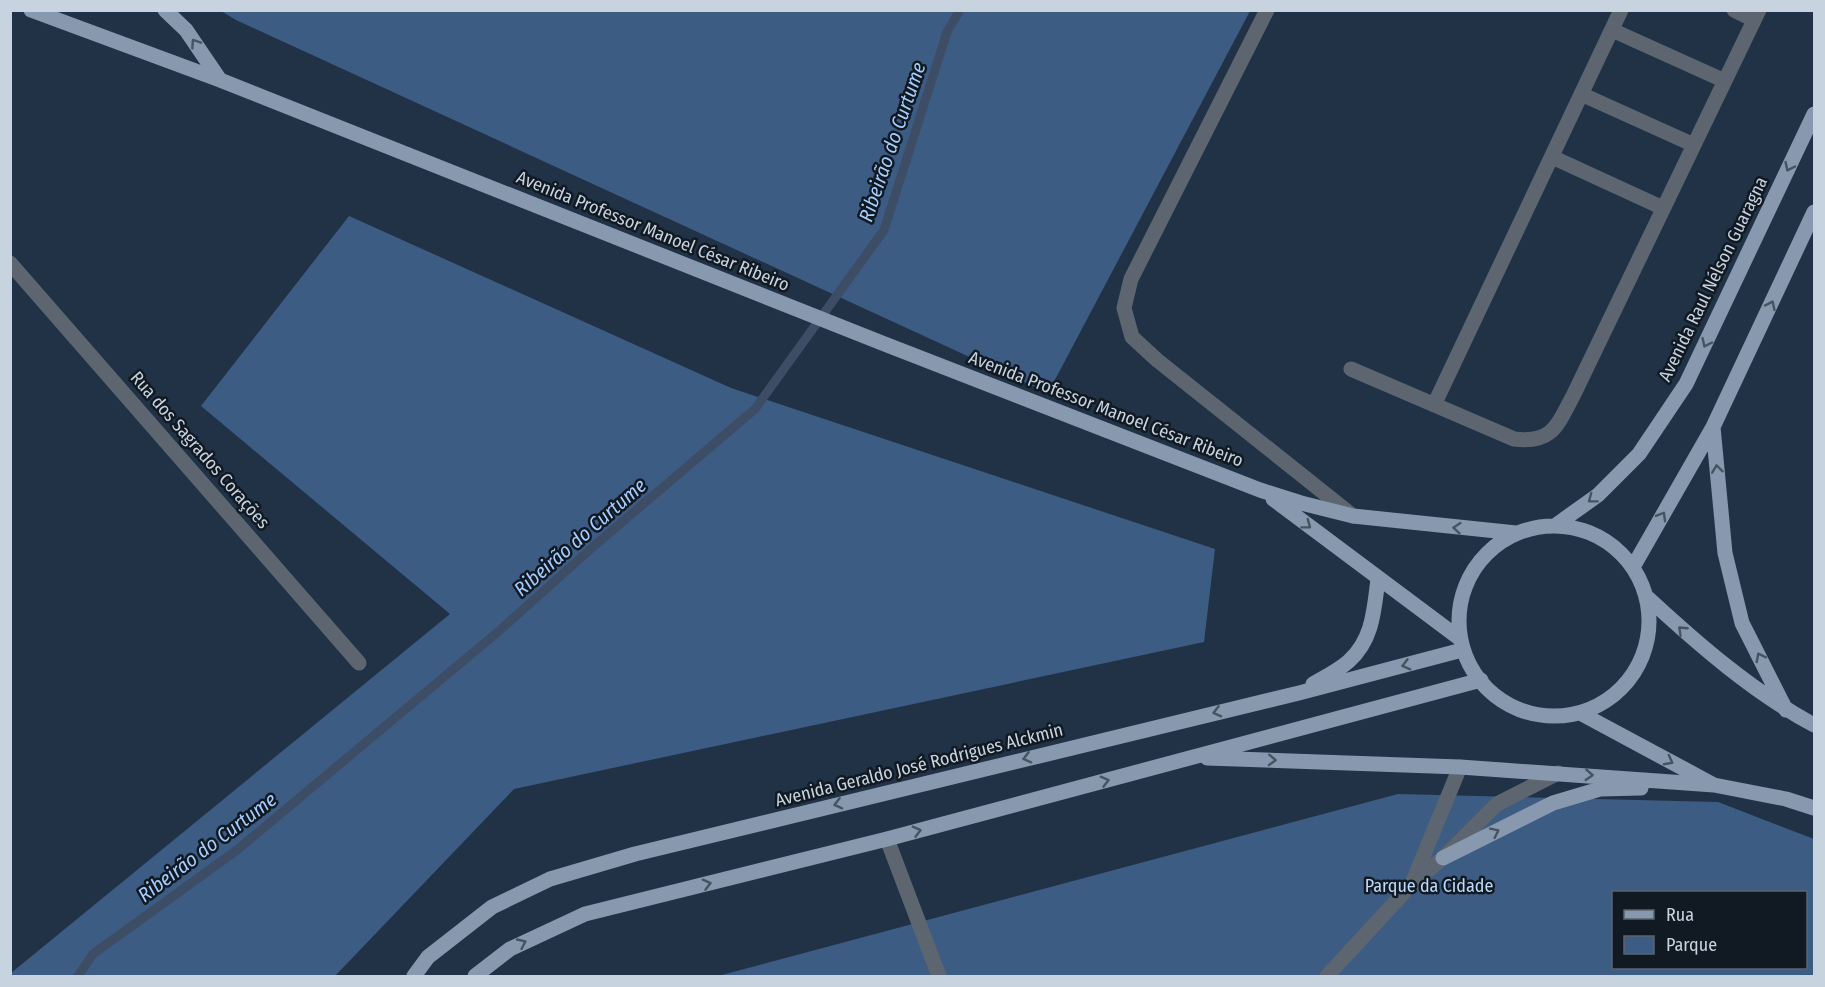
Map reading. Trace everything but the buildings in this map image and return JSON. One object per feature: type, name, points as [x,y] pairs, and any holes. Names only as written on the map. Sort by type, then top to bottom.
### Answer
[{"type":"main road","name":"Avenida Professor Manoel César Ribeiro","points":[[31,10],[220,80],[882,343],[1260,490],[1353,516],[1516,533]]},
{"type":"main road","points":[[165,10],[186,30],[220,80]]},
{"type":"main road","name":"Avenida Raul Nélson Guaragna","points":[[1556,525],[1598,495],[1639,454],[1686,384],[1815,114]]},
{"type":"main road","points":[[1633,567],[1713,428],[1815,212]]},
{"type":"main road","points":[[1713,428],[1725,553],[1742,623],[1786,710]]},
{"type":"main road","name":"Avenida Professor Manoel César Ribeiro","points":[[1260,490],[1461,644]]},
{"type":"main road","points":[[1648,598],[1650,627],[1644,656],[1629,681],[1607,701],[1580,713],[1536,715],[1496,697],[1468,663],[1461,644],[1458,612],[1464,587],[1476,565],[1494,546],[1516,533],[1536,527],[1556,525],[1586,530],[1612,544],[1633,567],[1648,598],[1703,649],[1786,710],[1815,725]]},
{"type":"main road","points":[[1299,693],[1348,662],[1366,641],[1372,621],[1378,579]]},
{"type":"main road","name":"Avenida Geraldo José Rodrigues Alckmin","points":[[414,976],[428,957],[492,907],[550,879],[635,854],[1299,693],[1461,644]]},
{"type":"main road","points":[[475,976],[510,949],[585,914],[887,839],[1481,681]]},
{"type":"main road","points":[[1580,713],[1714,785]]},
{"type":"main road","points":[[1193,757],[1460,767],[1714,785],[1786,799],[1815,808]]},
{"type":"main road","points":[[1443,858],[1553,803],[1600,789],[1714,785]]},
{"type":"street","points":[[1267,10],[1131,279],[1124,308],[1132,336],[1157,360],[1353,516]]},
{"type":"street","points":[[1434,405],[1621,10]]},
{"type":"street","points":[[1351,369],[1514,440],[1531,442],[1545,436],[1557,426],[1756,15],[1734,10]]},
{"type":"street","points":[[1612,30],[1725,81]]},
{"type":"street","points":[[1581,94],[1694,145]]},
{"type":"street","points":[[1552,157],[1663,208]]},
{"type":"street","name":"Rua dos Sagrados Corações","points":[[10,263],[359,663]]},
{"type":"street","points":[[1412,884],[1460,767]]},
{"type":"street","points":[[1327,976],[1412,884],[1443,858],[1497,804],[1558,773]]},
{"type":"street","points":[[887,839],[939,976]]},
{"type":"green space","points":[[221,11],[1250,11],[1048,393],[236,20]]},
{"type":"green space","points":[[349,216],[731,388],[1215,549],[1204,642],[514,789],[335,976],[11,976],[11,973],[450,614],[201,406]]},
{"type":"green space","name":"Parque da Cidade","points":[[1398,794],[1718,802],[1814,839],[1814,976],[718,976]]},
{"type":"waterway","name":"Ribeirão do Curtume","points":[[78,976],[93,954],[237,850],[499,631],[594,546],[755,409],[884,230],[947,32],[960,10]]}]
